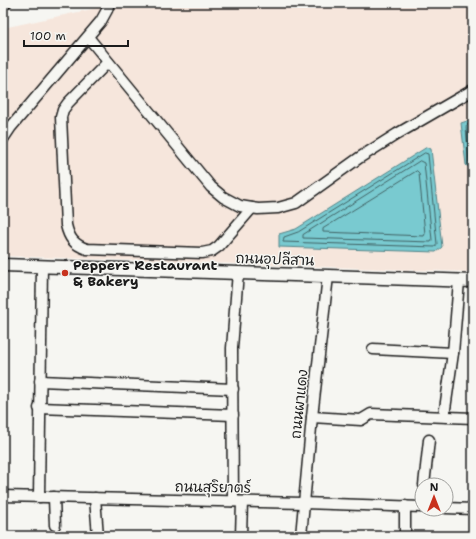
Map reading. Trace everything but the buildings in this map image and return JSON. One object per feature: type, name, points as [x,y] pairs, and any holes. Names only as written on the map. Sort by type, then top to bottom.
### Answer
[{"type":"main road","name":"ถนนอุปลีสาน","points":[[3,264],[473,281]]},
{"type":"street","points":[[3,139],[11,127],[101,21],[108,10],[109,3]]},
{"type":"street","points":[[88,37],[211,187],[223,197],[240,206],[258,209],[278,208],[296,203],[365,154],[473,90]]},
{"type":"street","points":[[108,62],[68,104],[63,110],[61,117],[66,225],[72,241],[87,249],[202,253],[212,251],[219,246],[252,208]]},
{"type":"street","points":[[39,497],[42,266]]},
{"type":"street","points":[[238,272],[232,348],[237,502],[241,536]]},
{"type":"street","name":"ถนนผาแดง","points":[[300,536],[328,276]]},
{"type":"street","points":[[444,416],[453,353],[459,281]]},
{"type":"street","points":[[373,349],[453,353]]},
{"type":"street","points":[[40,381],[233,389]]},
{"type":"street","points":[[39,408],[233,415]]},
{"type":"street","points":[[312,416],[361,420],[371,414],[473,418]]},
{"type":"street","points":[[425,477],[429,440]]},
{"type":"street","name":"ถนนสุริยาตร์","points":[[3,496],[405,506],[414,505]]},
{"type":"street","points":[[54,497],[55,525]]},
{"type":"street","points":[[96,498],[98,536]]},
{"type":"street","points":[[405,506],[405,536]]},
{"type":"street","points":[[454,508],[473,509]]},
{"type":"shaded area","points":[[96,3],[473,3],[473,272],[3,256],[3,28],[97,8]]},
{"type":"water","points":[[473,119],[473,168],[470,168],[466,165],[461,123]]},
{"type":"water","points":[[427,147],[431,149],[442,247],[436,252],[279,247],[279,234],[296,229]]},
{"type":"place","name":"Peppers Restaurant & Bakery","points":[[65,273]]}]
